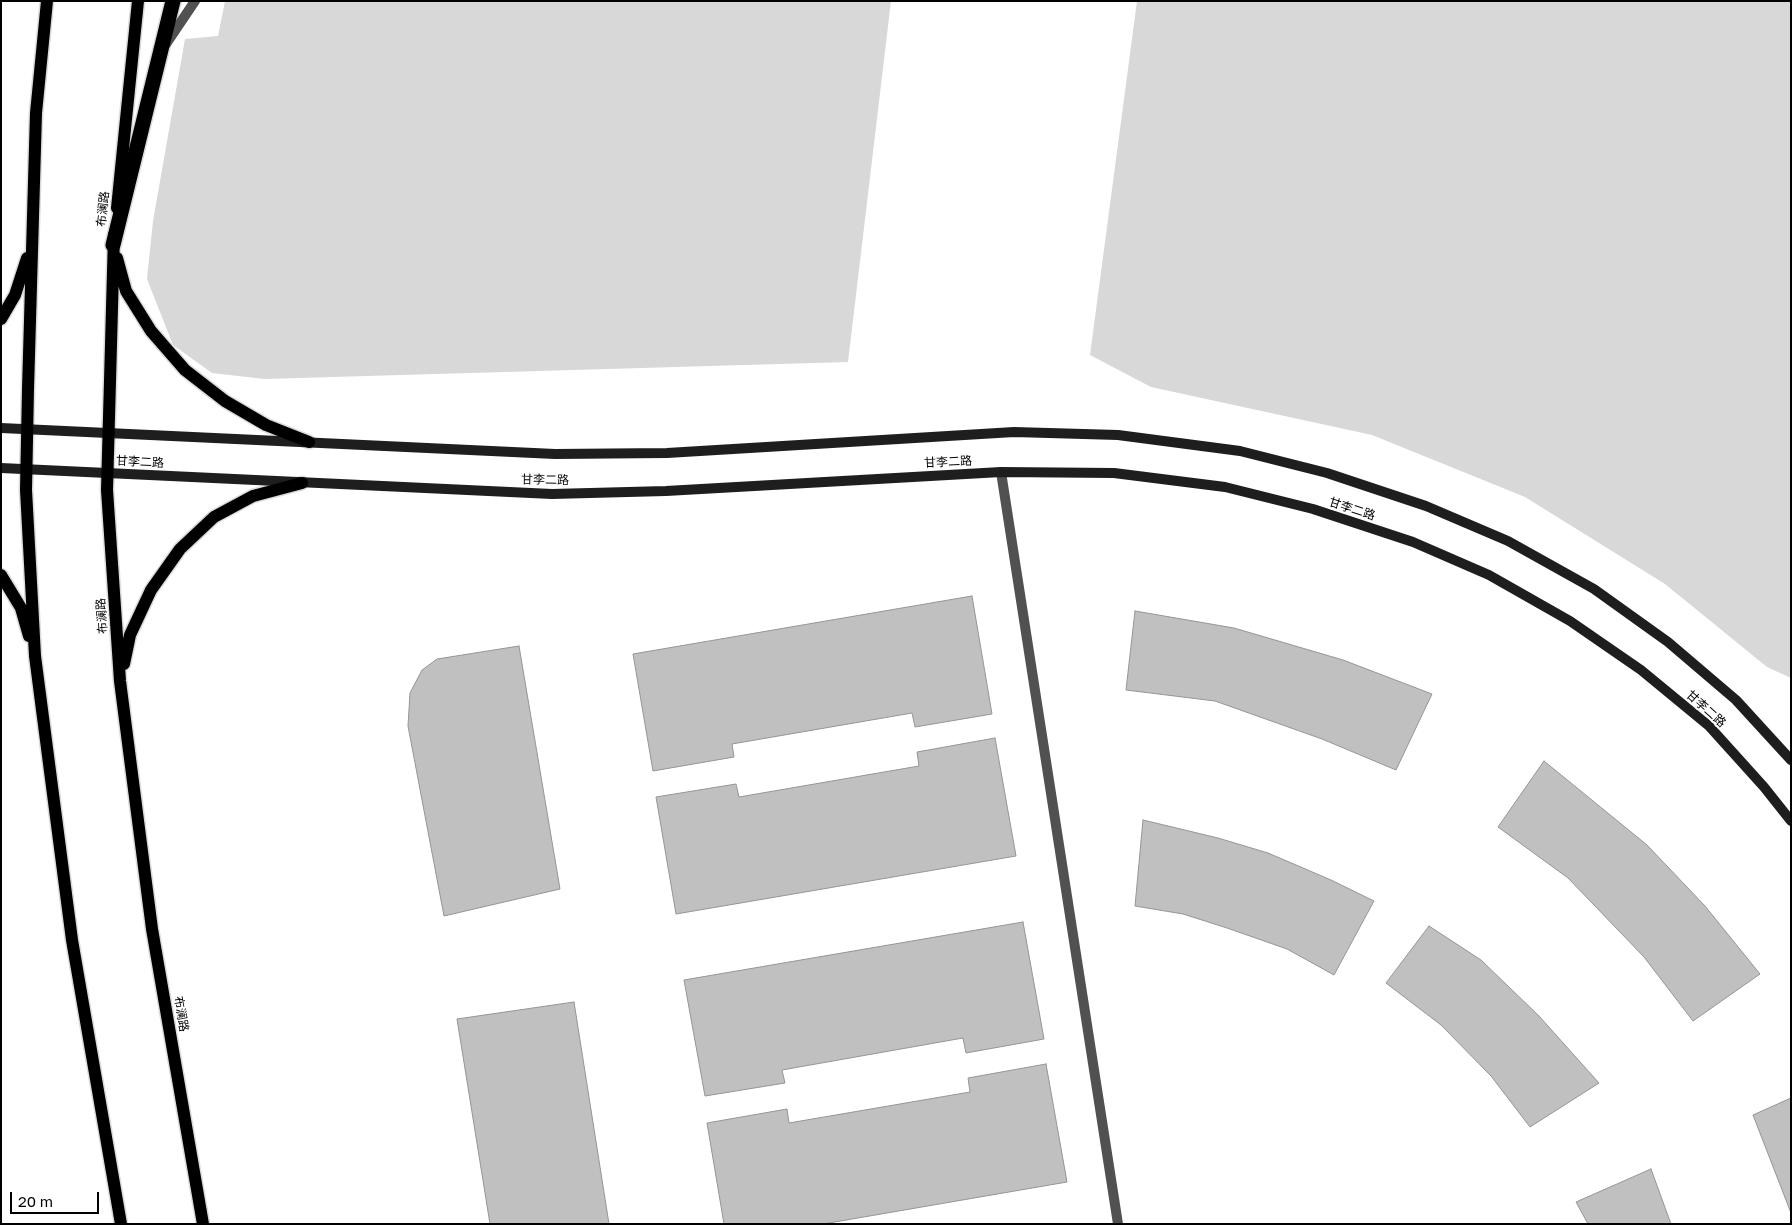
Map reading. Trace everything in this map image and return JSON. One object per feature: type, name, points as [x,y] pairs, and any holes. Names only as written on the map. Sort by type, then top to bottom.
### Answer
[{"type":"highway","points":[[113,245],[173,1]]},
{"type":"main road","points":[[47,1],[36,113],[27,429],[26,490],[35,656],[72,940],[121,1224]]},
{"type":"main road","name":"布澜路","points":[[138,1],[113,245],[107,490],[120,681],[152,928],[203,1224]]},
{"type":"main road","points":[[113,245],[126,291],[151,331],[185,370],[225,401],[266,425],[309,442]]},
{"type":"main road","points":[[1,319],[15,295],[31,246]]},
{"type":"main road","name":"甘李二路","points":[[1,428],[555,454],[667,453],[1014,432],[1118,435],[1240,451],[1327,473],[1426,506],[1508,541],[1586,584],[1668,642],[1736,700],[1791,760]]},
{"type":"main road","name":"甘李二路","points":[[1,468],[552,494],[666,491],[1001,472],[1114,473],[1225,487],[1312,510],[1413,542],[1489,575],[1570,621],[1641,670],[1709,726],[1791,820]]},
{"type":"main road","points":[[120,681],[130,635],[151,590],[180,549],[214,517],[253,496],[302,483]]},
{"type":"main road","points":[[1,575],[21,608],[35,656]]},
{"type":"lane","points":[[161,51],[195,1]]},
{"type":"lane","points":[[1001,472],[1118,1224]]},
{"type":"shaded area","points":[[225,1],[891,1],[848,362],[264,379],[212,373],[173,345],[147,279],[153,221],[185,39],[218,36]]},
{"type":"shaded area","points":[[1137,1],[1791,1],[1791,678],[1767,667],[1665,584],[1525,497],[1372,435],[1151,387],[1090,355]]},
{"type":"building","points":[[972,596],[992,714],[915,727],[912,713],[732,744],[734,757],[653,771],[633,654]]},
{"type":"building","points":[[1135,611],[1234,628],[1343,660],[1432,694],[1396,770],[1322,739],[1215,701],[1126,690]]},
{"type":"building","points":[[519,646],[560,889],[444,916],[408,726],[410,693],[422,670],[437,659]]},
{"type":"building","points":[[995,738],[1016,856],[676,914],[656,797],[736,784],[739,797],[919,766],[917,752]]},
{"type":"building","points":[[1544,761],[1647,845],[1705,906],[1760,974],[1693,1021],[1644,957],[1568,878],[1498,827]]},
{"type":"building","points":[[1143,820],[1218,838],[1268,853],[1374,901],[1334,975],[1287,949],[1227,928],[1183,914],[1135,906]]},
{"type":"building","points":[[1023,922],[1044,1039],[966,1053],[963,1038],[782,1070],[785,1083],[705,1096],[684,980]]},
{"type":"building","points":[[1429,926],[1481,960],[1539,1016],[1599,1083],[1530,1127],[1491,1076],[1441,1025],[1386,983]]},
{"type":"building","points":[[574,1002],[609,1224],[490,1224],[457,1019]]},
{"type":"building","points":[[1046,1064],[1067,1182],[823,1224],[724,1224],[707,1123],[787,1109],[789,1123],[970,1092],[968,1078]]},
{"type":"building","points":[[1791,1098],[1791,1213],[1753,1115]]},
{"type":"building","points":[[1651,1169],[1671,1224],[1588,1224],[1576,1202]]}]
